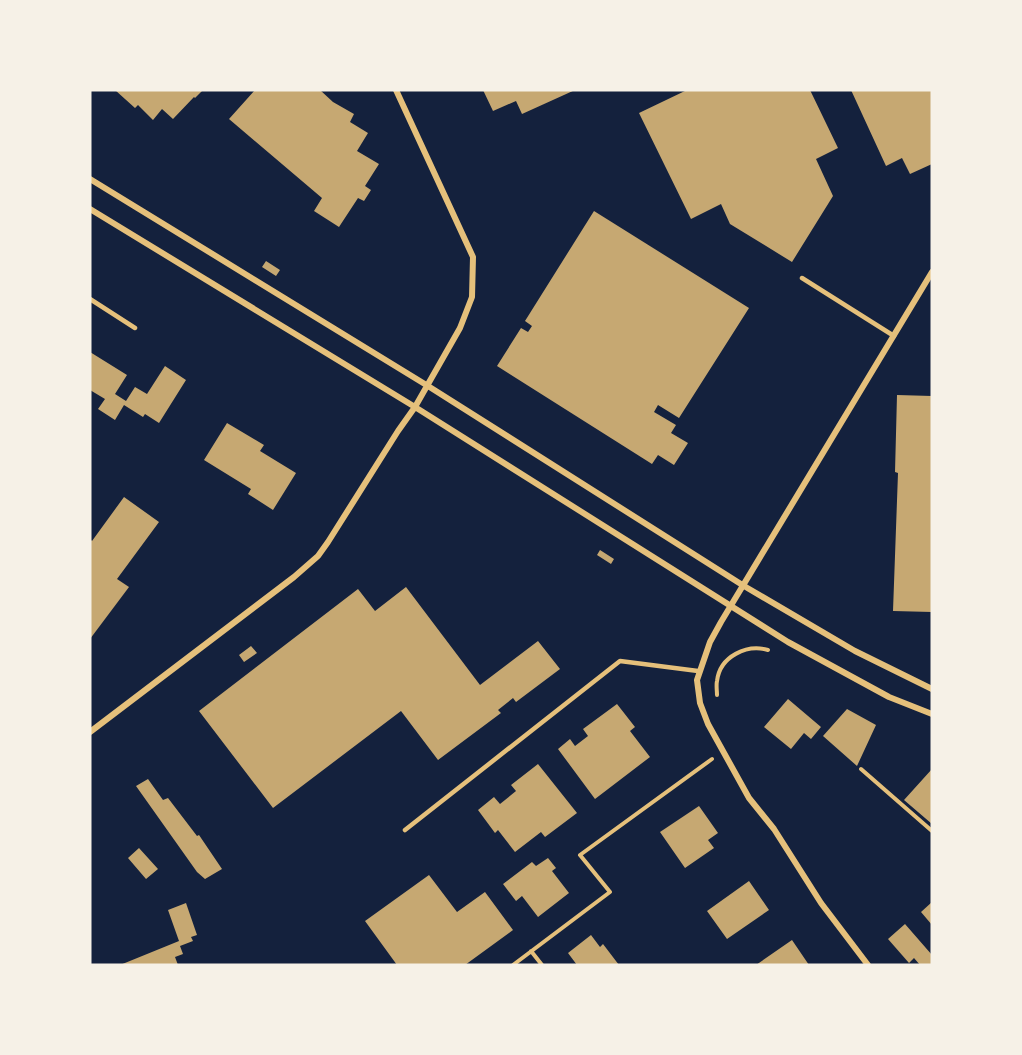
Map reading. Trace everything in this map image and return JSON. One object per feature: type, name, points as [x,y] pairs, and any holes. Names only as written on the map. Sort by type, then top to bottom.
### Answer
[{"type":"street","points":[[90,732],[294,577],[318,556],[415,407],[460,328],[472,297],[473,256],[396,90]]},
{"type":"street","points":[[90,179],[428,386],[744,586],[855,651],[932,688]]},
{"type":"street","points":[[90,209],[415,407],[788,642],[879,692],[932,714]]},
{"type":"street","points":[[868,965],[821,903],[774,829],[749,798],[728,762],[700,703],[697,691],[698,671],[710,642],[731,606],[932,272]]},
{"type":"lane","points":[[802,278],[894,336]]},
{"type":"lane","points":[[90,298],[135,328]]},
{"type":"lane","points":[[405,831],[620,661],[698,671]]},
{"type":"path","points":[[717,699],[717,679],[725,664],[737,652],[752,647],[767,649],[776,656]]},
{"type":"path","points":[[513,965],[610,892],[580,855],[711,760]]},
{"type":"path","points":[[861,769],[932,831]]},
{"type":"path","points":[[531,951],[542,965]]},
{"type":"building","points":[[115,90],[203,90],[173,119],[162,109],[153,120],[138,105],[135,108]]},
{"type":"building","points":[[255,90],[320,90],[333,102],[354,114],[350,122],[368,133],[357,151],[379,164],[365,186],[371,190],[364,201],[358,198],[339,227],[314,211],[322,198],[229,119]]},
{"type":"building","points":[[483,90],[575,90],[522,114],[516,101],[493,111]]},
{"type":"building","points":[[687,90],[810,90],[838,148],[816,159],[833,196],[792,262],[730,224],[721,204],[691,219],[639,113]]},
{"type":"building","points":[[851,90],[932,90],[932,164],[910,174],[902,158],[886,166]]},
{"type":"building","points":[[594,211],[749,308],[679,418],[658,405],[654,412],[676,425],[671,433],[688,443],[674,465],[658,455],[652,464],[497,366],[521,328],[528,332],[532,326],[525,321]]},
{"type":"building","points":[[266,261],[280,270],[276,276],[262,267]]},
{"type":"building","points":[[90,352],[127,375],[115,394],[126,401],[135,387],[147,394],[165,366],[186,380],[159,423],[145,414],[143,417],[124,405],[115,420],[98,409],[105,399],[90,390]]},
{"type":"building","points":[[897,395],[932,396],[932,612],[893,611],[898,473],[895,472]]},
{"type":"building","points":[[227,423],[264,445],[260,451],[296,473],[273,510],[248,494],[251,489],[204,460]]},
{"type":"building","points":[[124,497],[159,522],[117,579],[129,587],[90,639],[90,539],[92,541]]},
{"type":"building","points":[[600,550],[614,559],[611,564],[597,555]]},
{"type":"building","points":[[406,587],[480,685],[538,641],[560,669],[516,702],[513,698],[498,710],[501,713],[438,760],[401,711],[273,808],[199,711],[358,589],[375,611]]},
{"type":"building","points":[[251,646],[257,653],[244,662],[239,655]]},
{"type":"building","points":[[788,699],[821,727],[811,739],[804,733],[791,749],[764,727]]},
{"type":"building","points":[[617,704],[635,727],[630,731],[650,757],[595,799],[558,749],[570,739],[575,746],[588,736],[583,729]]},
{"type":"building","points":[[847,709],[876,725],[857,766],[823,736]]},
{"type":"building","points":[[538,764],[577,813],[545,837],[541,832],[515,852],[498,830],[495,833],[478,810],[494,797],[500,804],[516,791],[511,785]]},
{"type":"building","points":[[932,769],[932,824],[904,800]]},
{"type":"building","points":[[148,779],[163,800],[168,798],[197,836],[199,835],[222,869],[205,879],[197,872],[136,786]]},
{"type":"building","points":[[699,806],[718,833],[708,840],[714,848],[685,868],[660,832]]},
{"type":"building","points":[[139,848],[158,869],[146,879],[128,858]]},
{"type":"building","points":[[548,858],[556,868],[552,871],[569,893],[538,917],[522,896],[516,901],[503,884],[532,862],[536,866]]},
{"type":"building","points":[[429,875],[457,912],[485,892],[513,930],[465,965],[397,965],[365,921]]},
{"type":"building","points":[[749,881],[769,910],[727,939],[707,911]]},
{"type":"building","points":[[932,902],[932,925],[921,912]]},
{"type":"building","points":[[186,903],[197,935],[191,937],[193,941],[180,946],[183,954],[175,957],[178,965],[120,965],[179,941],[168,910]]},
{"type":"building","points":[[905,924],[932,955],[932,965],[920,965],[914,958],[909,963],[888,939]]},
{"type":"building","points":[[591,935],[600,947],[603,944],[619,965],[577,965],[568,953]]},
{"type":"building","points":[[792,940],[809,965],[756,965]]}]
